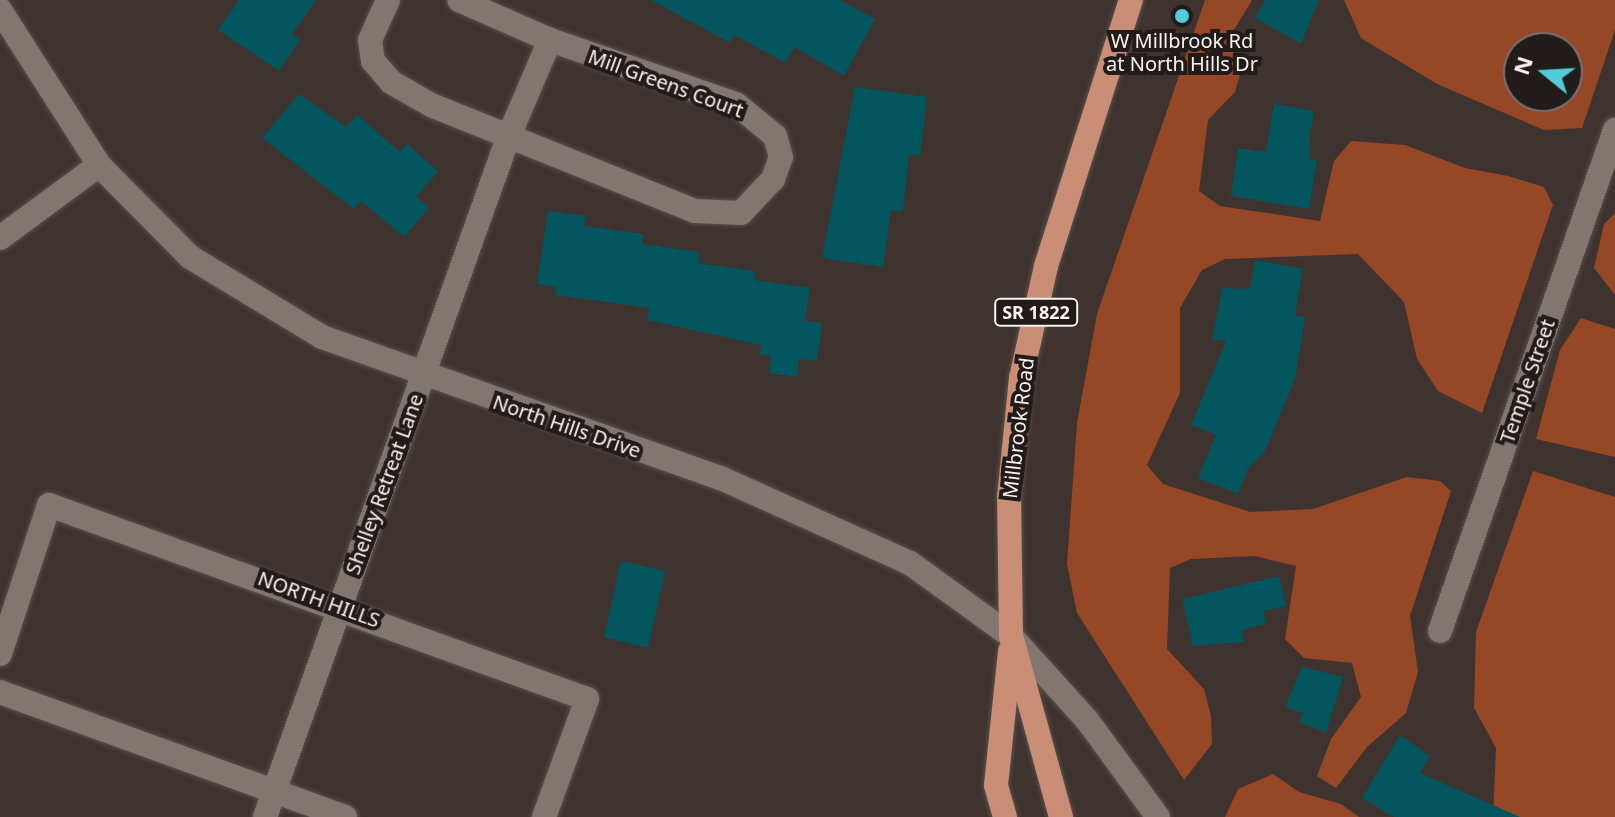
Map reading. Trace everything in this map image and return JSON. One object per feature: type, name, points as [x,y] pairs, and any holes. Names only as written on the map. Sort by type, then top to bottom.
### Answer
[{"type":"main road","name":"Millbrook Road","points":[[1061,817],[1011,636],[1009,498],[1021,378],[1046,266],[1131,0]]},
{"type":"main road","name":"SR 1822","points":[[1005,817],[996,785],[1011,636]]},
{"type":"street","name":"Mill Greens Court","points":[[388,0],[370,40],[373,61],[391,82],[431,105],[508,138],[718,215],[741,213],[773,179],[781,157],[775,136],[760,119],[736,104],[550,40],[459,0]]},
{"type":"street","name":"North Hills Drive","points":[[0,10],[99,165],[190,257],[246,294],[322,337],[422,376],[823,518],[932,576],[1011,636],[1087,720],[1158,817]]},
{"type":"street","points":[[422,376],[508,138],[550,40]]},
{"type":"street","name":"Temple Street","points":[[1440,631],[1615,130]]},
{"type":"street","points":[[0,238],[99,165]]},
{"type":"street","name":"Shelley Retreat Lane","points":[[265,817],[422,376]]},
{"type":"street","name":"NORTH HILLS","points":[[0,654],[49,505],[340,605],[587,699],[544,817]]},
{"type":"street","points":[[0,692],[345,817]]},
{"type":"shaded area","points":[[1205,0],[1252,0],[1226,43],[1243,64],[1235,92],[1208,120],[1199,191],[1220,206],[1320,221],[1334,161],[1351,141],[1405,145],[1465,168],[1544,187],[1553,205],[1482,413],[1438,391],[1417,359],[1404,302],[1358,254],[1225,259],[1202,270],[1180,308],[1180,393],[1147,465],[1163,484],[1250,512],[1313,509],[1407,477],[1440,481],[1451,491],[1410,616],[1418,672],[1406,713],[1367,747],[1336,788],[1317,776],[1331,739],[1361,697],[1352,663],[1304,658],[1285,639],[1296,566],[1255,556],[1191,559],[1170,568],[1167,649],[1204,689],[1211,716],[1212,744],[1184,780],[1077,613],[1067,564],[1077,423],[1097,314]]},
{"type":"shaded area","points":[[1344,0],[1615,0],[1615,30],[1582,128],[1544,130],[1437,84],[1361,38]]},
{"type":"shaded area","points":[[1615,213],[1615,295],[1594,268],[1604,224]]},
{"type":"shaded area","points":[[1581,318],[1615,329],[1615,457],[1536,439],[1560,350]]},
{"type":"shaded area","points":[[1533,471],[1615,497],[1615,817],[1493,817],[1496,748],[1474,708],[1476,632]]},
{"type":"shaded area","points":[[1273,774],[1299,792],[1341,804],[1359,817],[1225,817],[1238,789]]},
{"type":"building","points":[[239,0],[316,0],[292,34],[300,40],[279,71],[218,30]]},
{"type":"building","points":[[651,0],[840,0],[875,19],[844,76],[794,47],[786,63],[734,35],[730,43]]},
{"type":"building","points":[[1265,0],[1319,0],[1301,44],[1255,18]]},
{"type":"building","points":[[855,87],[927,97],[920,156],[909,154],[903,212],[891,210],[883,267],[822,258]]},
{"type":"building","points":[[299,94],[346,127],[357,115],[400,152],[407,144],[438,171],[416,197],[429,208],[404,237],[361,201],[354,209],[262,138]]},
{"type":"building","points":[[1274,104],[1314,111],[1309,140],[1310,159],[1317,160],[1309,209],[1231,196],[1238,148],[1266,152]]},
{"type":"building","points":[[548,211],[586,216],[584,226],[644,234],[642,244],[699,252],[698,263],[755,271],[754,280],[810,288],[805,321],[822,323],[817,361],[799,359],[797,377],[769,373],[771,356],[760,355],[761,345],[647,320],[649,308],[555,295],[556,287],[537,284]]},
{"type":"building","points":[[1255,260],[1303,269],[1295,316],[1305,317],[1295,379],[1264,453],[1249,467],[1238,494],[1198,478],[1216,435],[1191,425],[1226,341],[1212,340],[1222,288],[1250,289]]},
{"type":"building","points":[[621,561],[665,571],[648,648],[604,637]]},
{"type":"building","points":[[1279,576],[1286,606],[1263,611],[1266,624],[1241,630],[1244,642],[1193,646],[1182,599]]},
{"type":"building","points":[[1302,667],[1343,677],[1326,733],[1299,722],[1302,713],[1285,707]]},
{"type":"building","points":[[1400,735],[1430,756],[1420,773],[1520,817],[1394,817],[1362,798]]},
{"type":"place","name":"W Millbrook Rd at North Hills Dr","points":[[1182,16]]}]
